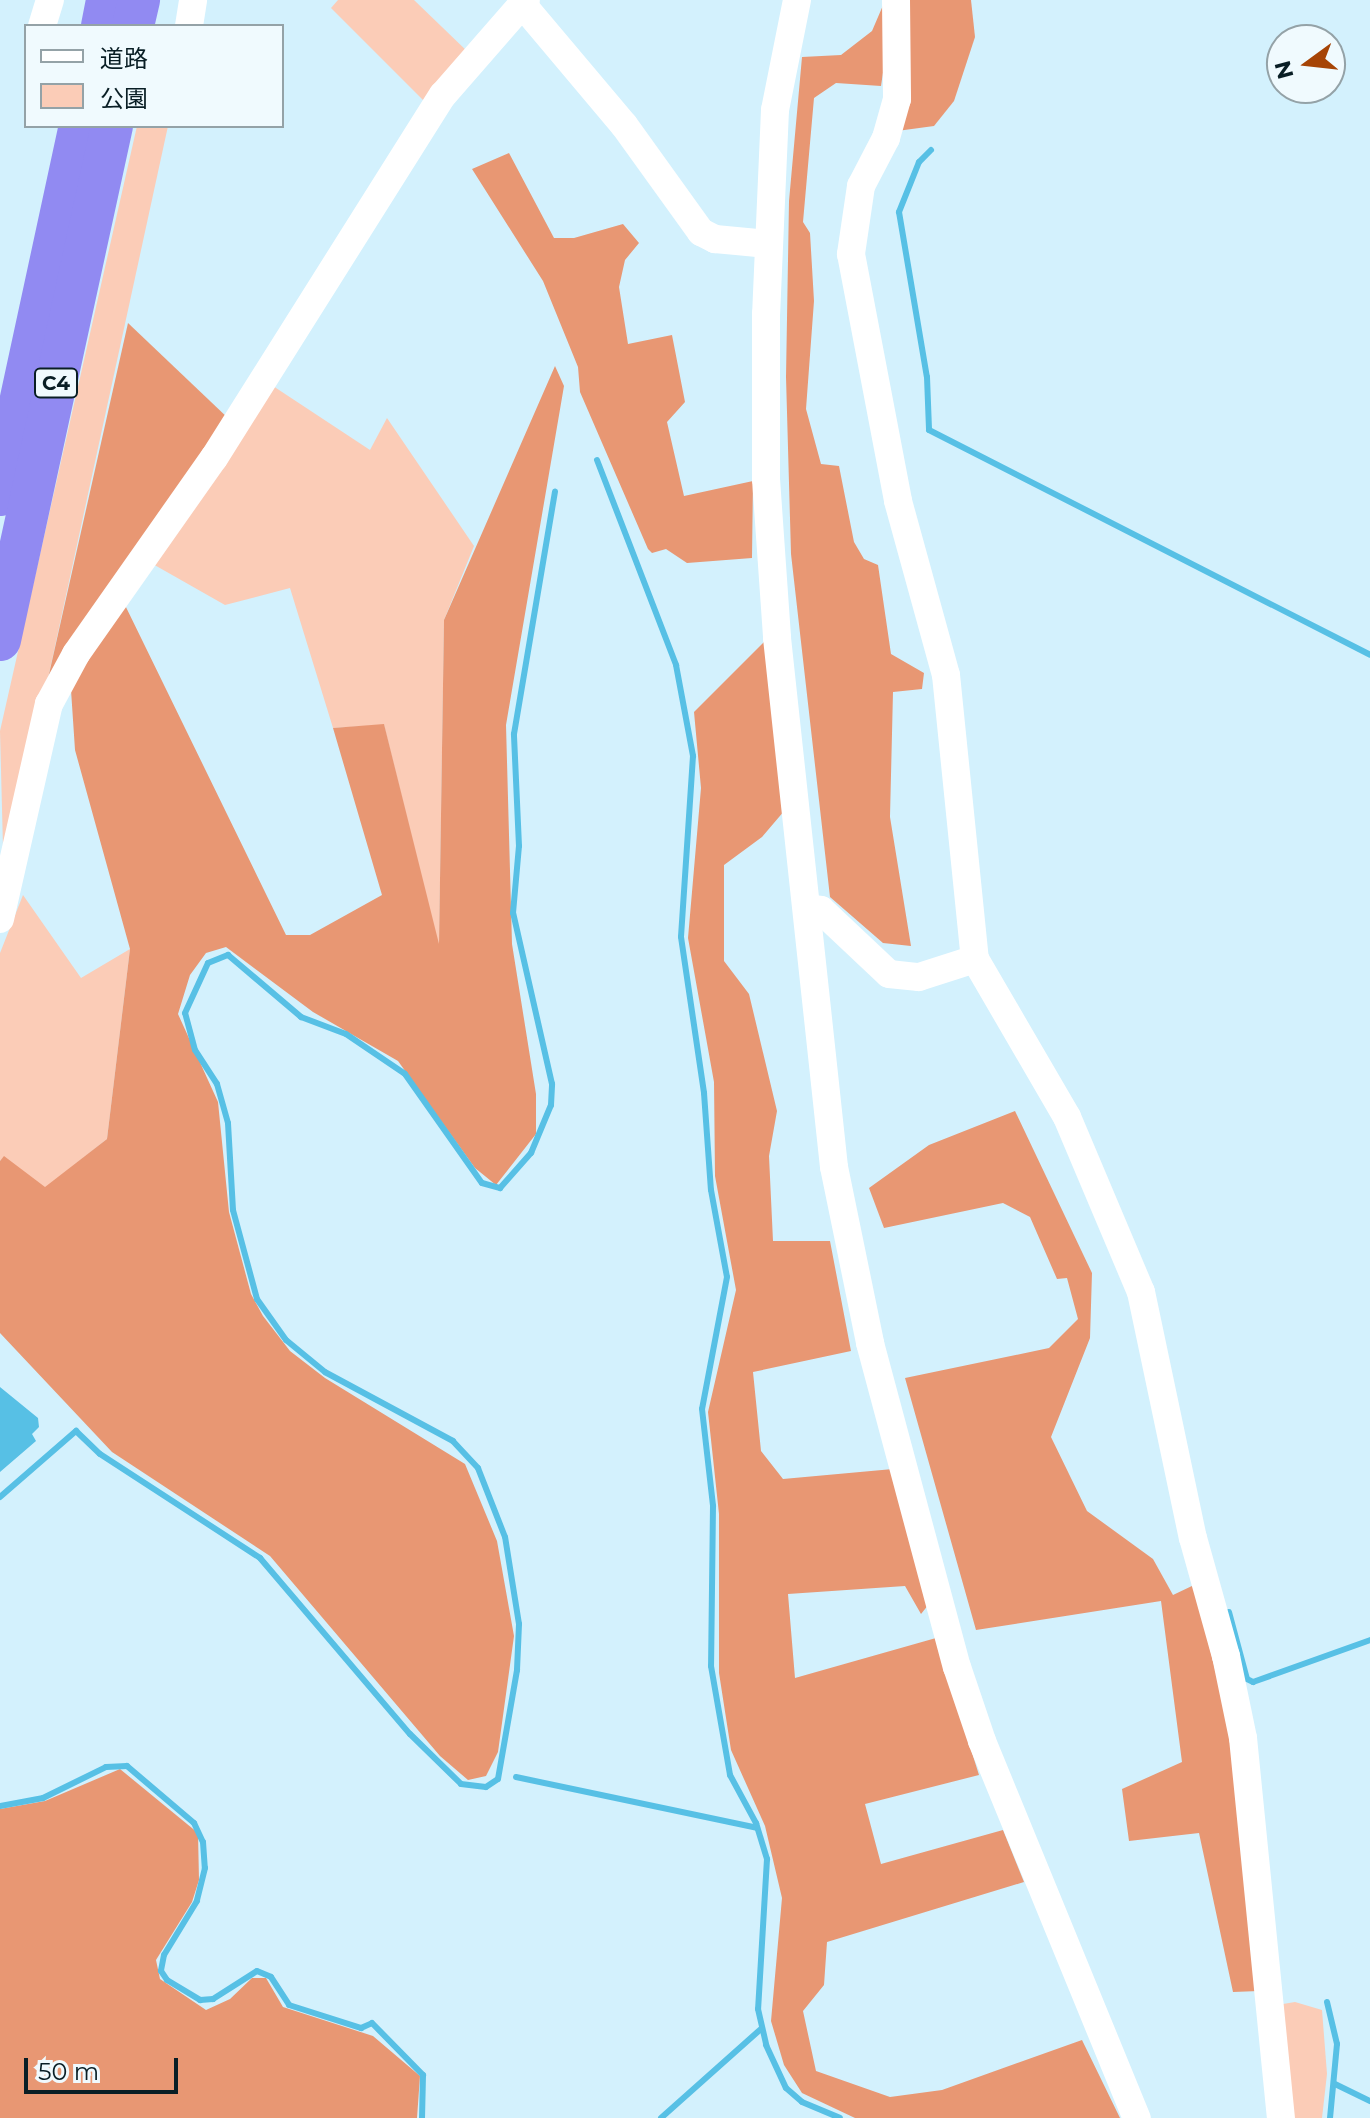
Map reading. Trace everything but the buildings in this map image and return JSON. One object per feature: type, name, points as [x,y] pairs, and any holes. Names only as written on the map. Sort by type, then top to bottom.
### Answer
[{"type":"highway","points":[[102,24],[107,0]]},
{"type":"highway","points":[[133,24],[139,0]]},
{"type":"highway","name":"C4","points":[[0,495],[80,128]]},
{"type":"highway","name":"C4","points":[[0,640],[112,128]]},
{"type":"street","points":[[43,24],[50,0]]},
{"type":"street","points":[[189,24],[193,0]]},
{"type":"street","points":[[797,0],[778,87],[768,244],[764,420],[770,563],[834,1167],[850,1255],[952,1652],[982,1741],[1137,2118]]},
{"type":"street","points":[[896,0],[897,99],[886,138],[861,186],[851,254],[898,501],[946,675],[975,959],[1067,1117],[1141,1292],[1193,1538],[1226,1656],[1243,1738],[1281,2118]]},
{"type":"street","points":[[0,919],[49,704],[76,654],[214,458],[424,124],[524,2],[624,125],[701,232],[715,239],[768,244]]},
{"type":"street","points":[[807,908],[821,910],[889,974],[919,977],[975,959]]},
{"type":"green space","points":[[338,0],[414,0],[470,54],[427,104],[331,8]]},
{"type":"green space","points":[[137,128],[168,128],[45,692],[3,847],[0,731]]},
{"type":"green space","points":[[273,386],[370,450],[387,418],[474,546],[444,620],[439,948],[384,725],[333,728],[290,588],[225,605],[151,563]]},
{"type":"green space","points":[[23,895],[81,978],[130,949],[107,1139],[45,1188],[4,1157],[0,1161],[0,953]]},
{"type":"green space","points":[[1295,2002],[1322,2010],[1327,2074],[1322,2118],[1291,2118],[1283,2004]]},
{"type":"shaded area","points":[[907,0],[971,0],[975,37],[954,101],[934,126],[897,131]]},
{"type":"shaded area","points":[[884,3],[889,32],[881,86],[836,83],[814,98],[803,222],[810,233],[814,301],[806,409],[821,464],[839,466],[854,542],[864,559],[878,565],[891,654],[924,673],[922,689],[893,692],[890,817],[911,946],[883,943],[830,897],[791,554],[786,377],[789,201],[802,57],[841,55],[872,31]]},
{"type":"shaded area","points":[[509,153],[554,238],[574,238],[623,224],[639,243],[625,260],[619,287],[628,344],[672,335],[685,402],[667,422],[684,496],[753,481],[752,558],[687,563],[666,549],[652,553],[648,549],[580,392],[578,367],[543,281],[472,169]]},
{"type":"shaded area","points":[[128,323],[230,420],[45,692]]},
{"type":"shaded area","points":[[555,366],[564,386],[506,725],[512,944],[536,1094],[536,1134],[496,1185],[475,1168],[398,1061],[313,1012],[226,947],[206,953],[190,975],[178,1014],[218,1102],[229,1212],[251,1294],[263,1316],[290,1351],[325,1378],[465,1464],[497,1541],[514,1636],[498,1752],[486,1776],[468,1780],[440,1756],[270,1556],[112,1452],[0,1333],[0,1161],[4,1156],[45,1187],[107,1139],[130,949],[75,750],[70,675],[123,601],[286,935],[310,935],[382,895],[333,728],[384,724],[439,944],[444,620]]},
{"type":"shaded area","points":[[766,640],[785,810],[762,837],[724,865],[724,961],[749,994],[777,1111],[769,1156],[773,1241],[830,1241],[851,1351],[753,1372],[761,1451],[783,1479],[893,1469],[929,1604],[921,1614],[905,1586],[788,1594],[795,1678],[936,1638],[979,1775],[865,1804],[881,1864],[1003,1830],[1024,1882],[827,1942],[824,1985],[803,2011],[816,2071],[890,2097],[942,2090],[1082,2040],[1120,2118],[855,2118],[802,2093],[784,2065],[771,2021],[782,1898],[765,1826],[731,1750],[719,1673],[719,1514],[708,1412],[736,1290],[715,1176],[714,1082],[688,938],[701,788],[694,712]]},
{"type":"shaded area","points":[[1015,1111],[1092,1273],[1090,1338],[1051,1437],[1087,1511],[1153,1559],[1173,1595],[1194,1585],[1229,1725],[1259,1991],[1233,1992],[1199,1833],[1129,1841],[1122,1789],[1182,1762],[1161,1601],[976,1630],[905,1378],[1049,1348],[1078,1319],[1067,1278],[1057,1279],[1030,1217],[1003,1203],[884,1228],[869,1188],[929,1145]]},
{"type":"shaded area","points":[[120,1769],[198,1833],[199,1880],[192,1902],[156,1960],[160,1979],[206,2010],[230,1999],[252,1978],[266,1978],[283,2007],[373,2036],[420,2076],[417,2118],[0,2118],[0,1809],[45,1801]]},
{"type":"water","points":[[0,1387],[38,1418],[39,1427],[32,1434],[36,1441],[0,1472]]},
{"type":"waterway","points":[[931,150],[919,162],[899,212],[927,377],[929,430],[1370,655]]},
{"type":"waterway","points":[[597,460],[676,665],[693,756],[681,937],[704,1093],[711,1190],[727,1277],[702,1409],[713,1506],[711,1666],[730,1775],[756,1823],[767,1859],[758,2009],[766,2045],[786,2088],[802,2102],[840,2118]]},
{"type":"waterway","points":[[0,1497],[76,1431],[100,1454],[260,1558],[410,1734],[461,1784],[486,1787],[498,1779],[517,1670],[519,1624],[505,1537],[478,1468],[453,1441],[325,1372],[286,1340],[257,1299],[233,1210],[228,1123],[217,1084],[195,1050],[185,1013],[208,963],[228,955],[301,1017],[346,1034],[405,1074],[482,1183],[500,1188],[531,1153],[551,1105],[552,1084],[513,913],[519,846],[514,734],[555,491]]},
{"type":"waterway","points":[[1229,1612],[1247,1679],[1253,1682],[1370,1640]]},
{"type":"waterway","points":[[0,1806],[43,1798],[106,1767],[127,1766],[194,1823],[203,1842],[205,1868],[197,1901],[164,1955],[161,1971],[167,1980],[200,2000],[213,1999],[257,1971],[271,1977],[289,2005],[361,2028],[372,2023],[423,2075],[422,2118]]},
{"type":"waterway","points":[[516,1777],[757,1828]]},
{"type":"waterway","points":[[1327,2002],[1337,2044],[1330,2118]]},
{"type":"waterway","points":[[661,2118],[762,2028]]},
{"type":"waterway","points":[[1335,2084],[1370,2101]]}]
